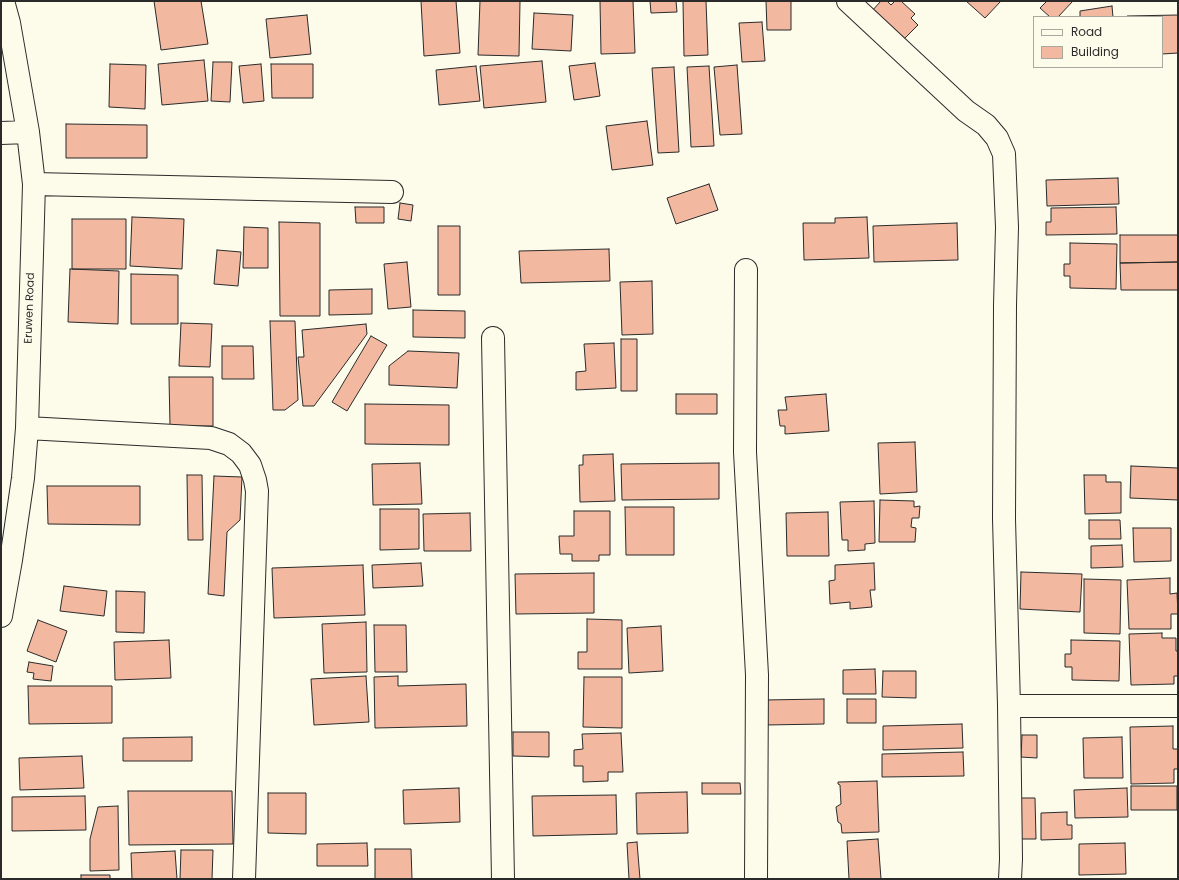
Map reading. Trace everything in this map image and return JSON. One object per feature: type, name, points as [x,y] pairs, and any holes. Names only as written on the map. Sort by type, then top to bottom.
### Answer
[{"type":"street","name":"Eruwen Road","points":[[1,616],[6,559],[23,478],[27,428],[34,184],[28,132],[10,22],[3,1]]},
{"type":"street","points":[[848,1],[966,111],[986,125],[997,138],[1004,154],[1007,227],[1004,519],[1009,706],[1010,879]]},
{"type":"street","points":[[1,133],[28,132]]},
{"type":"street","points":[[34,184],[392,192]]},
{"type":"street","points":[[746,270],[745,452],[757,676],[756,879]]},
{"type":"street","points":[[493,338],[503,879]]},
{"type":"street","points":[[27,428],[211,438],[229,444],[241,453],[250,465],[256,480],[257,491],[244,879]]},
{"type":"street","points":[[1009,706],[1178,706]]},
{"type":"building","points":[[154,1],[201,1],[208,44],[161,50]]},
{"type":"building","points":[[421,1],[456,1],[460,53],[424,56]]},
{"type":"building","points":[[480,1],[520,1],[519,56],[478,55]]},
{"type":"building","points":[[600,1],[633,1],[635,53],[601,54]]},
{"type":"building","points":[[650,1],[676,1],[677,12],[651,13]]},
{"type":"building","points":[[683,1],[706,1],[708,55],[684,56]]},
{"type":"building","points":[[766,1],[791,1],[791,30],[767,30]]},
{"type":"building","points":[[881,1],[887,1],[891,5],[895,1],[901,1],[915,14],[911,18],[918,25],[902,41],[871,12]]},
{"type":"building","points":[[966,1],[1001,1],[985,18]]},
{"type":"building","points":[[1047,1],[1073,1],[1059,16],[1049,16],[1040,8]]},
{"type":"building","points":[[1112,6],[1113,16],[1080,16],[1080,11]]},
{"type":"building","points":[[534,13],[573,15],[571,51],[532,49]]},
{"type":"building","points":[[307,15],[311,54],[270,58],[266,19]]},
{"type":"building","points":[[1178,15],[1178,53],[1163,54],[1163,16],[1127,16]]},
{"type":"building","points":[[762,22],[765,61],[742,62],[739,23]]},
{"type":"building","points":[[204,60],[208,101],[162,105],[158,64]]},
{"type":"building","points":[[542,61],[546,102],[484,108],[480,66]]},
{"type":"building","points":[[213,62],[232,62],[230,102],[211,101]]},
{"type":"building","points":[[595,63],[600,96],[574,100],[569,66]]},
{"type":"building","points":[[110,64],[146,65],[145,109],[109,107]]},
{"type":"building","points":[[261,64],[264,101],[243,103],[239,66]]},
{"type":"building","points":[[271,64],[313,64],[313,98],[272,98]]},
{"type":"building","points":[[737,65],[742,134],[720,135],[714,67]]},
{"type":"building","points":[[476,66],[480,101],[439,105],[436,70]]},
{"type":"building","points":[[709,66],[714,146],[691,147],[687,67]]},
{"type":"building","points":[[674,67],[679,152],[658,153],[652,68]]},
{"type":"building","points":[[647,121],[653,165],[612,170],[606,126]]},
{"type":"building","points":[[66,124],[147,125],[147,158],[66,158]]},
{"type":"building","points":[[1118,178],[1119,204],[1047,206],[1046,180]]},
{"type":"building","points":[[709,184],[718,210],[676,224],[667,198]]},
{"type":"building","points":[[400,203],[413,205],[411,221],[398,219]]},
{"type":"building","points":[[355,207],[384,207],[384,223],[356,223]]},
{"type":"building","points":[[1116,207],[1117,234],[1046,235],[1046,222],[1051,222],[1051,208]]},
{"type":"building","points":[[132,217],[184,219],[182,269],[130,266]]},
{"type":"building","points":[[867,217],[869,258],[804,260],[803,223],[835,223],[835,218]]},
{"type":"building","points":[[72,219],[126,219],[126,269],[72,269]]},
{"type":"building","points":[[279,222],[320,223],[320,316],[280,316]]},
{"type":"building","points":[[957,223],[958,260],[874,262],[873,226]]},
{"type":"building","points":[[438,226],[460,226],[460,295],[438,295]]},
{"type":"building","points":[[244,227],[268,228],[268,268],[243,268]]},
{"type":"building","points":[[1120,235],[1178,235],[1178,262],[1120,263]]},
{"type":"building","points":[[1070,243],[1117,244],[1116,289],[1070,288],[1070,276],[1064,276],[1064,264],[1070,264]]},
{"type":"building","points":[[609,249],[610,281],[521,283],[519,251]]},
{"type":"building","points":[[217,250],[241,252],[238,286],[214,284]]},
{"type":"building","points":[[407,262],[411,307],[388,309],[384,264]]},
{"type":"building","points":[[1178,262],[1178,290],[1121,290],[1120,263]]},
{"type":"building","points":[[70,269],[119,271],[118,324],[68,322]]},
{"type":"building","points":[[131,274],[178,275],[178,324],[131,324]]},
{"type":"building","points":[[652,281],[653,334],[622,335],[620,282]]},
{"type":"building","points":[[372,289],[372,314],[329,315],[329,290]]},
{"type":"building","points":[[413,310],[465,311],[465,338],[413,337]]},
{"type":"building","points":[[270,321],[295,321],[298,400],[285,410],[273,410]]},
{"type":"building","points":[[181,323],[212,324],[210,367],[179,366]]},
{"type":"building","points":[[366,324],[367,334],[314,406],[303,406],[298,357],[304,357],[302,330]]},
{"type":"building","points":[[371,336],[387,345],[347,411],[332,402]]},
{"type":"building","points":[[621,339],[637,339],[637,391],[621,391]]},
{"type":"building","points":[[614,343],[616,388],[576,390],[576,372],[586,371],[584,344]]},
{"type":"building","points":[[222,346],[253,346],[254,379],[222,379]]},
{"type":"building","points":[[408,351],[459,353],[457,388],[389,385],[389,366]]},
{"type":"building","points":[[169,377],[213,377],[213,426],[170,426]]},
{"type":"building","points":[[676,394],[717,394],[717,414],[676,414]]},
{"type":"building","points":[[826,394],[829,431],[785,434],[785,426],[780,426],[778,410],[787,410],[785,397]]},
{"type":"building","points":[[365,404],[449,405],[449,445],[365,444]]},
{"type":"building","points":[[915,442],[917,492],[880,494],[878,443]]},
{"type":"building","points":[[613,454],[615,501],[580,502],[579,465],[583,465],[583,455]]},
{"type":"building","points":[[420,463],[422,504],[373,505],[372,464]]},
{"type":"building","points":[[719,463],[719,499],[622,500],[621,464]]},
{"type":"building","points":[[1131,466],[1178,468],[1178,500],[1130,498]]},
{"type":"building","points":[[187,475],[202,475],[203,540],[188,540]]},
{"type":"building","points":[[1084,475],[1106,475],[1106,482],[1121,482],[1121,513],[1085,514]]},
{"type":"building","points":[[214,476],[242,477],[240,520],[227,532],[224,596],[208,594]]},
{"type":"building","points":[[47,486],[140,486],[140,525],[48,524]]},
{"type":"building","points":[[880,500],[914,501],[914,507],[920,506],[919,518],[912,518],[911,527],[916,528],[915,542],[879,542]]},
{"type":"building","points":[[874,501],[875,543],[865,544],[865,550],[848,551],[848,540],[842,540],[840,502]]},
{"type":"building","points":[[625,507],[674,507],[674,555],[626,555]]},
{"type":"building","points":[[380,509],[419,509],[419,549],[380,550]]},
{"type":"building","points":[[574,511],[610,511],[610,555],[599,555],[599,561],[572,561],[572,554],[560,554],[559,536],[574,536]]},
{"type":"building","points":[[828,512],[829,556],[787,556],[786,513]]},
{"type":"building","points":[[470,513],[471,551],[424,551],[423,514]]},
{"type":"building","points":[[1089,520],[1120,520],[1121,539],[1089,539]]},
{"type":"building","points":[[1133,528],[1171,528],[1171,561],[1134,562]]},
{"type":"building","points":[[1122,545],[1123,567],[1091,568],[1091,546]]},
{"type":"building","points":[[421,563],[423,586],[373,588],[372,565]]},
{"type":"building","points":[[874,563],[875,590],[870,590],[872,607],[850,609],[850,602],[830,604],[829,581],[835,580],[835,565]]},
{"type":"building","points":[[363,565],[365,615],[274,618],[272,568]]},
{"type":"building","points":[[1021,572],[1082,574],[1080,612],[1020,609]]},
{"type":"building","points":[[594,573],[594,613],[516,614],[515,574]]},
{"type":"building","points":[[1170,578],[1170,594],[1177,593],[1178,614],[1171,614],[1171,629],[1129,629],[1127,580]]},
{"type":"building","points":[[1084,579],[1121,580],[1120,634],[1084,633]]},
{"type":"building","points":[[64,586],[107,591],[104,616],[60,611]]},
{"type":"building","points":[[116,591],[145,592],[144,633],[116,632]]},
{"type":"building","points":[[587,619],[622,620],[622,669],[578,669],[578,652],[587,652]]},
{"type":"building","points":[[38,620],[67,631],[56,662],[27,651]]},
{"type":"building","points":[[366,622],[367,672],[324,673],[322,624]]},
{"type":"building","points":[[374,625],[406,625],[407,672],[375,672]]},
{"type":"building","points":[[661,626],[663,671],[629,673],[627,628]]},
{"type":"building","points":[[1162,633],[1162,638],[1176,638],[1176,651],[1178,651],[1178,676],[1174,676],[1174,684],[1131,685],[1129,634]]},
{"type":"building","points":[[169,640],[171,678],[115,680],[114,642]]},
{"type":"building","points":[[1071,640],[1120,641],[1119,681],[1072,680],[1072,667],[1065,667],[1065,654],[1071,654]]},
{"type":"building","points":[[29,662],[53,666],[51,681],[33,679],[34,673],[27,672]]},
{"type":"building","points":[[875,669],[876,694],[843,694],[843,670]]},
{"type":"building","points":[[883,671],[916,671],[916,698],[882,697]]},
{"type":"building","points":[[366,676],[369,722],[314,725],[311,679]]},
{"type":"building","points":[[398,676],[398,686],[466,684],[467,726],[375,728],[374,677]]},
{"type":"building","points":[[584,677],[622,677],[622,728],[583,727]]},
{"type":"building","points":[[28,686],[112,686],[112,723],[29,724]]},
{"type":"building","points":[[824,699],[824,724],[765,725],[764,700]]},
{"type":"building","points":[[847,699],[876,699],[876,723],[847,723]]},
{"type":"building","points":[[962,724],[963,748],[883,750],[883,726]]},
{"type":"building","points":[[1173,726],[1173,749],[1178,749],[1178,769],[1174,769],[1174,783],[1131,784],[1130,727]]},
{"type":"building","points":[[513,732],[549,732],[549,757],[513,756]]},
{"type":"building","points":[[621,733],[623,772],[608,772],[608,781],[583,782],[583,766],[574,766],[574,750],[583,749],[582,734]]},
{"type":"building","points":[[1022,735],[1037,735],[1037,758],[1021,757]]},
{"type":"building","points":[[192,737],[192,761],[123,761],[123,738]]},
{"type":"building","points":[[1122,737],[1123,778],[1084,778],[1083,738]]},
{"type":"building","points":[[963,752],[964,776],[882,777],[882,754]]},
{"type":"building","points":[[82,756],[84,788],[20,790],[19,758]]},
{"type":"building","points":[[877,781],[879,832],[842,833],[841,824],[838,822],[836,807],[841,804],[840,785],[838,782]]},
{"type":"building","points":[[702,783],[740,783],[741,794],[702,794]]},
{"type":"building","points":[[1131,786],[1177,786],[1177,810],[1131,810]]},
{"type":"building","points":[[459,788],[460,822],[404,824],[403,790]]},
{"type":"building","points":[[1127,788],[1128,817],[1075,818],[1074,790]]},
{"type":"building","points":[[128,791],[232,791],[233,844],[129,845]]},
{"type":"building","points":[[687,792],[688,833],[637,834],[636,793]]},
{"type":"building","points":[[268,793],[306,793],[306,834],[268,833]]},
{"type":"building","points":[[616,795],[617,834],[533,836],[532,796]]},
{"type":"building","points":[[85,796],[86,830],[12,831],[12,797]]},
{"type":"building","points":[[1016,798],[1035,798],[1036,839],[1017,839]]},
{"type":"building","points":[[118,806],[119,870],[90,871],[90,839],[98,807]]},
{"type":"building","points":[[1067,812],[1067,825],[1072,825],[1072,839],[1041,840],[1041,813]]},
{"type":"building","points":[[878,839],[881,879],[849,879],[847,841]]},
{"type":"building","points":[[637,842],[640,879],[629,879],[627,843]]},
{"type":"building","points":[[367,843],[368,866],[317,866],[317,844]]},
{"type":"building","points":[[1125,843],[1126,874],[1079,875],[1079,844]]},
{"type":"building","points":[[375,849],[411,849],[412,879],[375,879]]},
{"type":"building","points":[[181,850],[213,850],[212,879],[180,879]]},
{"type":"building","points":[[175,851],[177,879],[132,879],[131,853]]},
{"type":"building","points":[[81,875],[110,875],[110,879],[81,879]]}]
